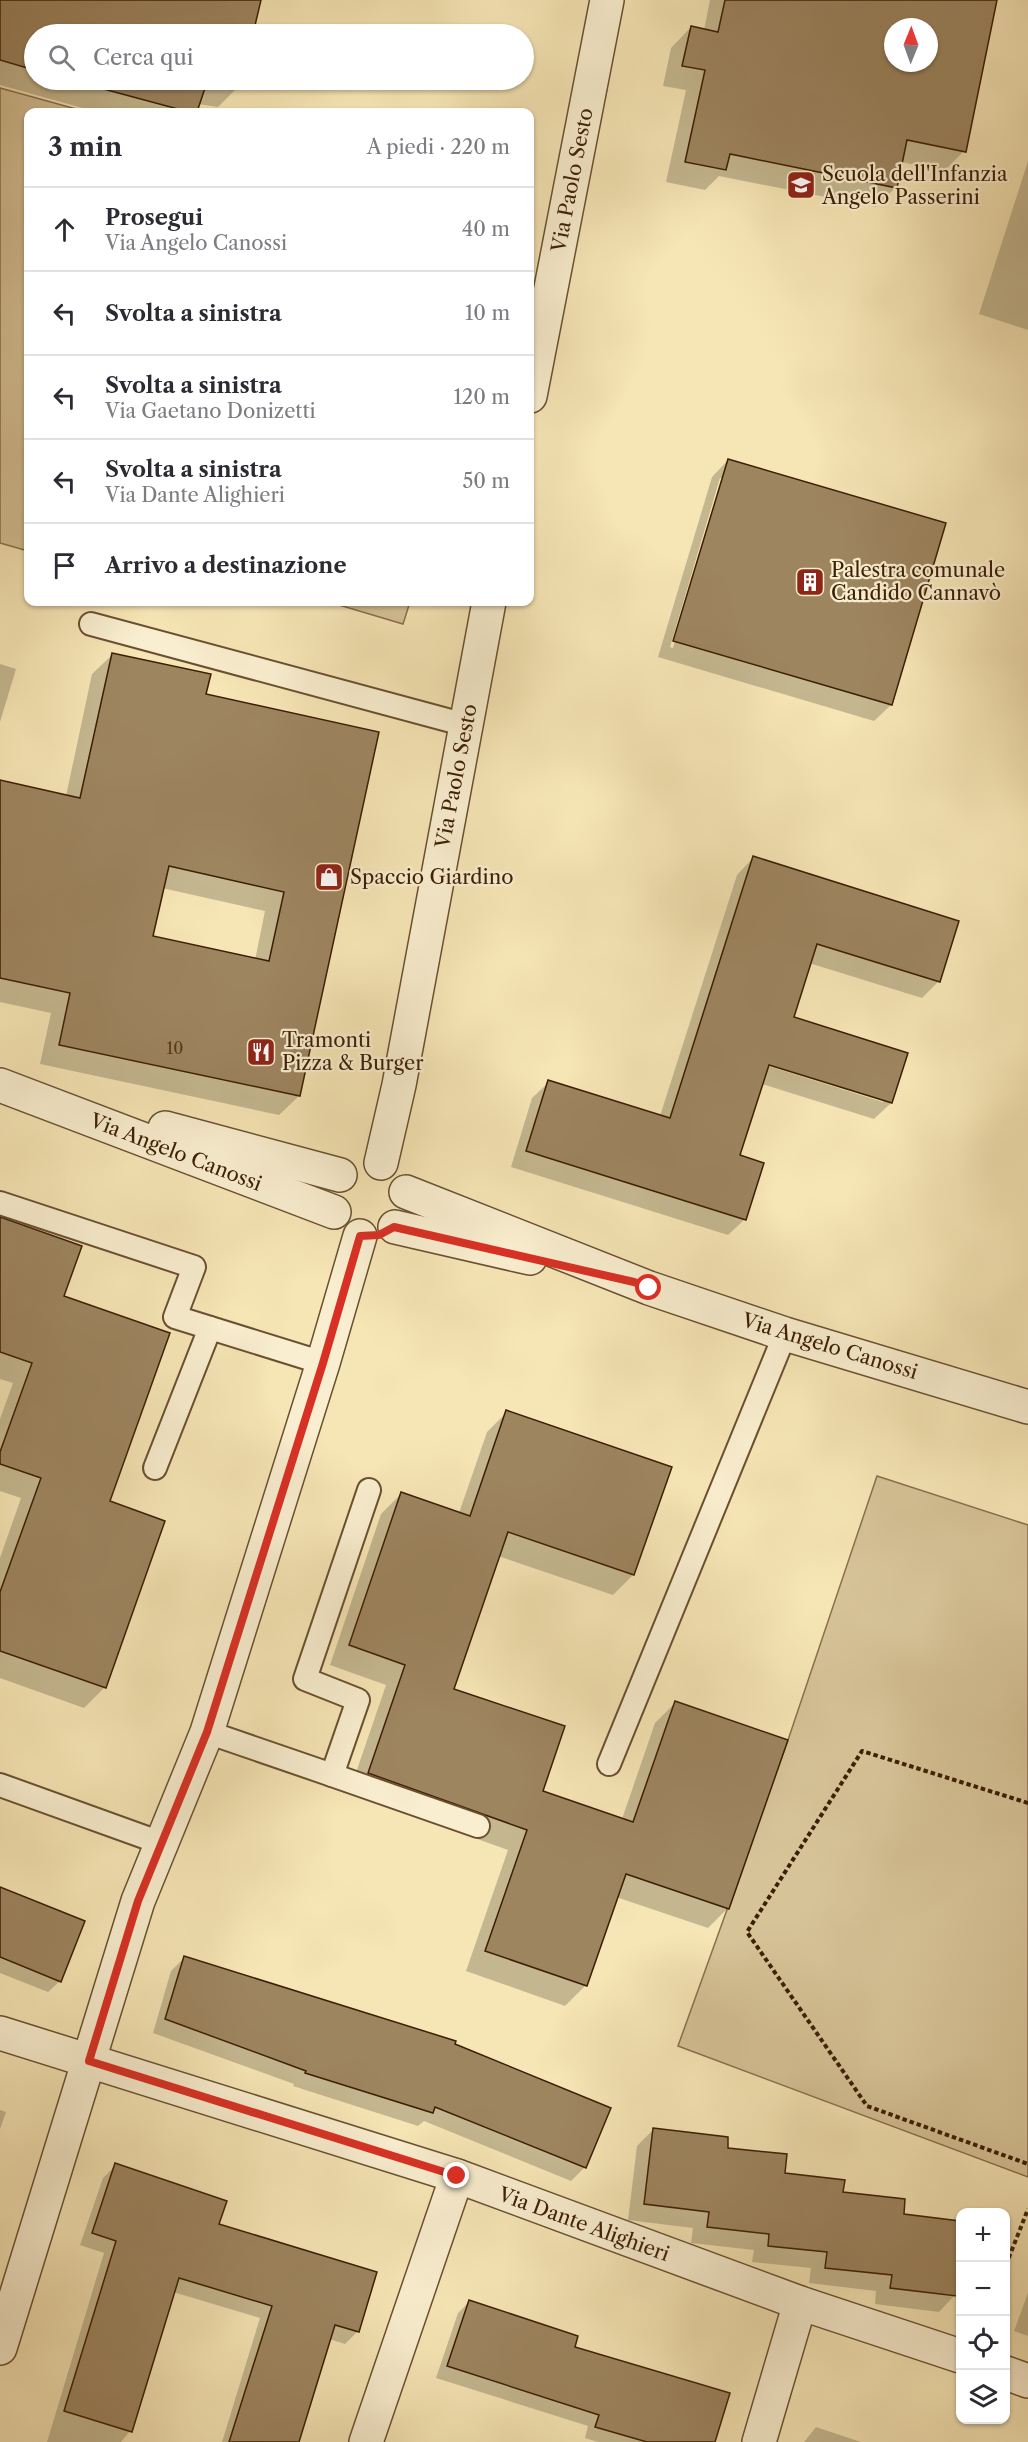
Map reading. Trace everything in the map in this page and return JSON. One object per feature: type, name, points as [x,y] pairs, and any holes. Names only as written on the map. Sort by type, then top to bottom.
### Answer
[{"type":"street","name":"Via Paolo Sesto","points":[[534,375],[607,0]]},
{"type":"street","name":"Via Paolo Sesto","points":[[381,1163],[399,1085],[488,606]]},
{"type":"street","name":"Via Angelo Canossi","points":[[9,1088],[340,1175]]},
{"type":"street","name":"Via Angelo Canossi","points":[[9,1088],[334,1212]]},
{"type":"street","points":[[366,1161],[381,1163],[393,1169],[402,1179],[406,1192],[405,1210],[394,1227],[379,1235],[360,1236],[344,1228],[334,1212],[332,1193],[340,1175],[352,1165],[366,1161]]},
{"type":"street","name":"Via Angelo Canossi","points":[[406,1192],[634,1282],[785,1334],[1028,1407]]},
{"type":"street","name":"Via Angelo Canossi","points":[[394,1227],[634,1282]]},
{"type":"street","points":[[0,2348],[138,1901],[207,1732],[323,1363],[360,1236]]},
{"type":"street","name":"Via Dante Alighieri","points":[[0,2032],[457,2176],[800,2304],[956,2355]]},
{"type":"street","points":[[366,2442],[457,2176]]},
{"type":"street","points":[[759,2442],[800,2304]]},
{"type":"street","points":[[1010,2375],[1028,2381]]},
{"type":"lane","points":[[91,624],[466,725]]},
{"type":"lane","points":[[0,1203],[194,1267],[175,1317],[323,1363]]},
{"type":"lane","points":[[155,1468],[210,1328]]},
{"type":"lane","points":[[609,1764],[785,1334]]},
{"type":"lane","points":[[332,1775],[358,1701],[305,1679],[369,1490]]},
{"type":"lane","points":[[207,1732],[478,1826]]},
{"type":"lane","points":[[0,1785],[162,1843]]},
{"type":"path","points":[[1028,1803],[862,1751],[747,1932],[867,2106],[1028,2164]]},
{"type":"path","points":[[1006,2262],[1028,2209]]},
{"type":"shaded area","points":[[0,88],[72,108],[24,108],[24,550],[0,543]]},
{"type":"shaded area","points":[[342,606],[409,606],[403,624]]},
{"type":"shaded area","points":[[877,1476],[1028,1525],[1028,2177],[678,2046],[788,1740]]},
{"type":"building","points":[[0,0],[261,0],[255,24],[24,24],[24,67],[0,60]]},
{"type":"building","points":[[725,0],[997,0],[966,152],[907,140],[897,188],[730,154],[726,170],[685,162],[705,70],[682,66],[691,26],[718,32]]},
{"type":"building","points":[[107,90],[204,90],[198,108],[174,108]]},
{"type":"building","name":"Palestra comunale Candido Cannavò","points":[[728,459],[946,523],[892,705],[673,641]]},
{"type":"building","points":[[112,653],[211,674],[206,694],[379,732],[300,1096],[59,1045],[70,993],[0,978],[0,780],[80,798]],"holes":[[[169,866],[284,892],[269,961],[153,936]]]},
{"type":"building","points":[[753,856],[959,921],[940,982],[817,944],[794,1017],[908,1053],[892,1103],[769,1065],[740,1155],[764,1163],[746,1220],[526,1151],[548,1080],[670,1118]]},
{"type":"building","points":[[0,1217],[82,1246],[64,1296],[170,1333],[110,1501],[165,1521],[106,1688],[0,1651],[0,1592],[41,1478],[0,1464],[0,1452],[32,1363],[0,1352]]},
{"type":"building","points":[[506,1410],[672,1467],[634,1575],[508,1532],[454,1689],[565,1726],[543,1791],[633,1822],[675,1701],[788,1740],[729,1909],[626,1874],[587,1986],[485,1951],[527,1830],[368,1773],[405,1665],[349,1645],[401,1492],[470,1516]]},
{"type":"building","points":[[0,1887],[85,1921],[61,1982],[0,1957]]},
{"type":"building","points":[[184,1956],[456,2041],[455,2044],[611,2108],[586,2168],[435,2107],[433,2113],[305,2073],[306,2071],[165,2019]]},
{"type":"building","points":[[653,2128],[728,2137],[728,2148],[787,2154],[785,2173],[845,2180],[843,2192],[905,2199],[904,2214],[956,2220],[956,2296],[890,2288],[892,2275],[825,2268],[827,2252],[768,2246],[769,2234],[707,2227],[709,2212],[644,2204]]},
{"type":"building","points":[[115,2163],[227,2201],[219,2224],[377,2272],[359,2332],[335,2325],[299,2442],[229,2442],[272,2306],[179,2278],[132,2432],[64,2411],[116,2241],[92,2233]]},
{"type":"building","points":[[469,2300],[578,2336],[575,2347],[730,2393],[715,2442],[647,2442],[595,2427],[599,2415],[447,2366]]},
{"type":"place","name":"Scuola dell'Infanzia Angelo Passerini","points":[[801,185]]},
{"type":"place","name":"Palestra comunale Candido Cannavò","points":[[810,582]]},
{"type":"place","name":"Spaccio Giardino","points":[[329,877]]},
{"type":"place","name":"Tramonti Pizza & Burger","points":[[261,1052]]},
{"type":"route","points":[[457,2176],[89,2061],[138,1901],[207,1732],[323,1363],[360,1236],[379,1235],[394,1227],[634,1282],[649,1288]]}]
